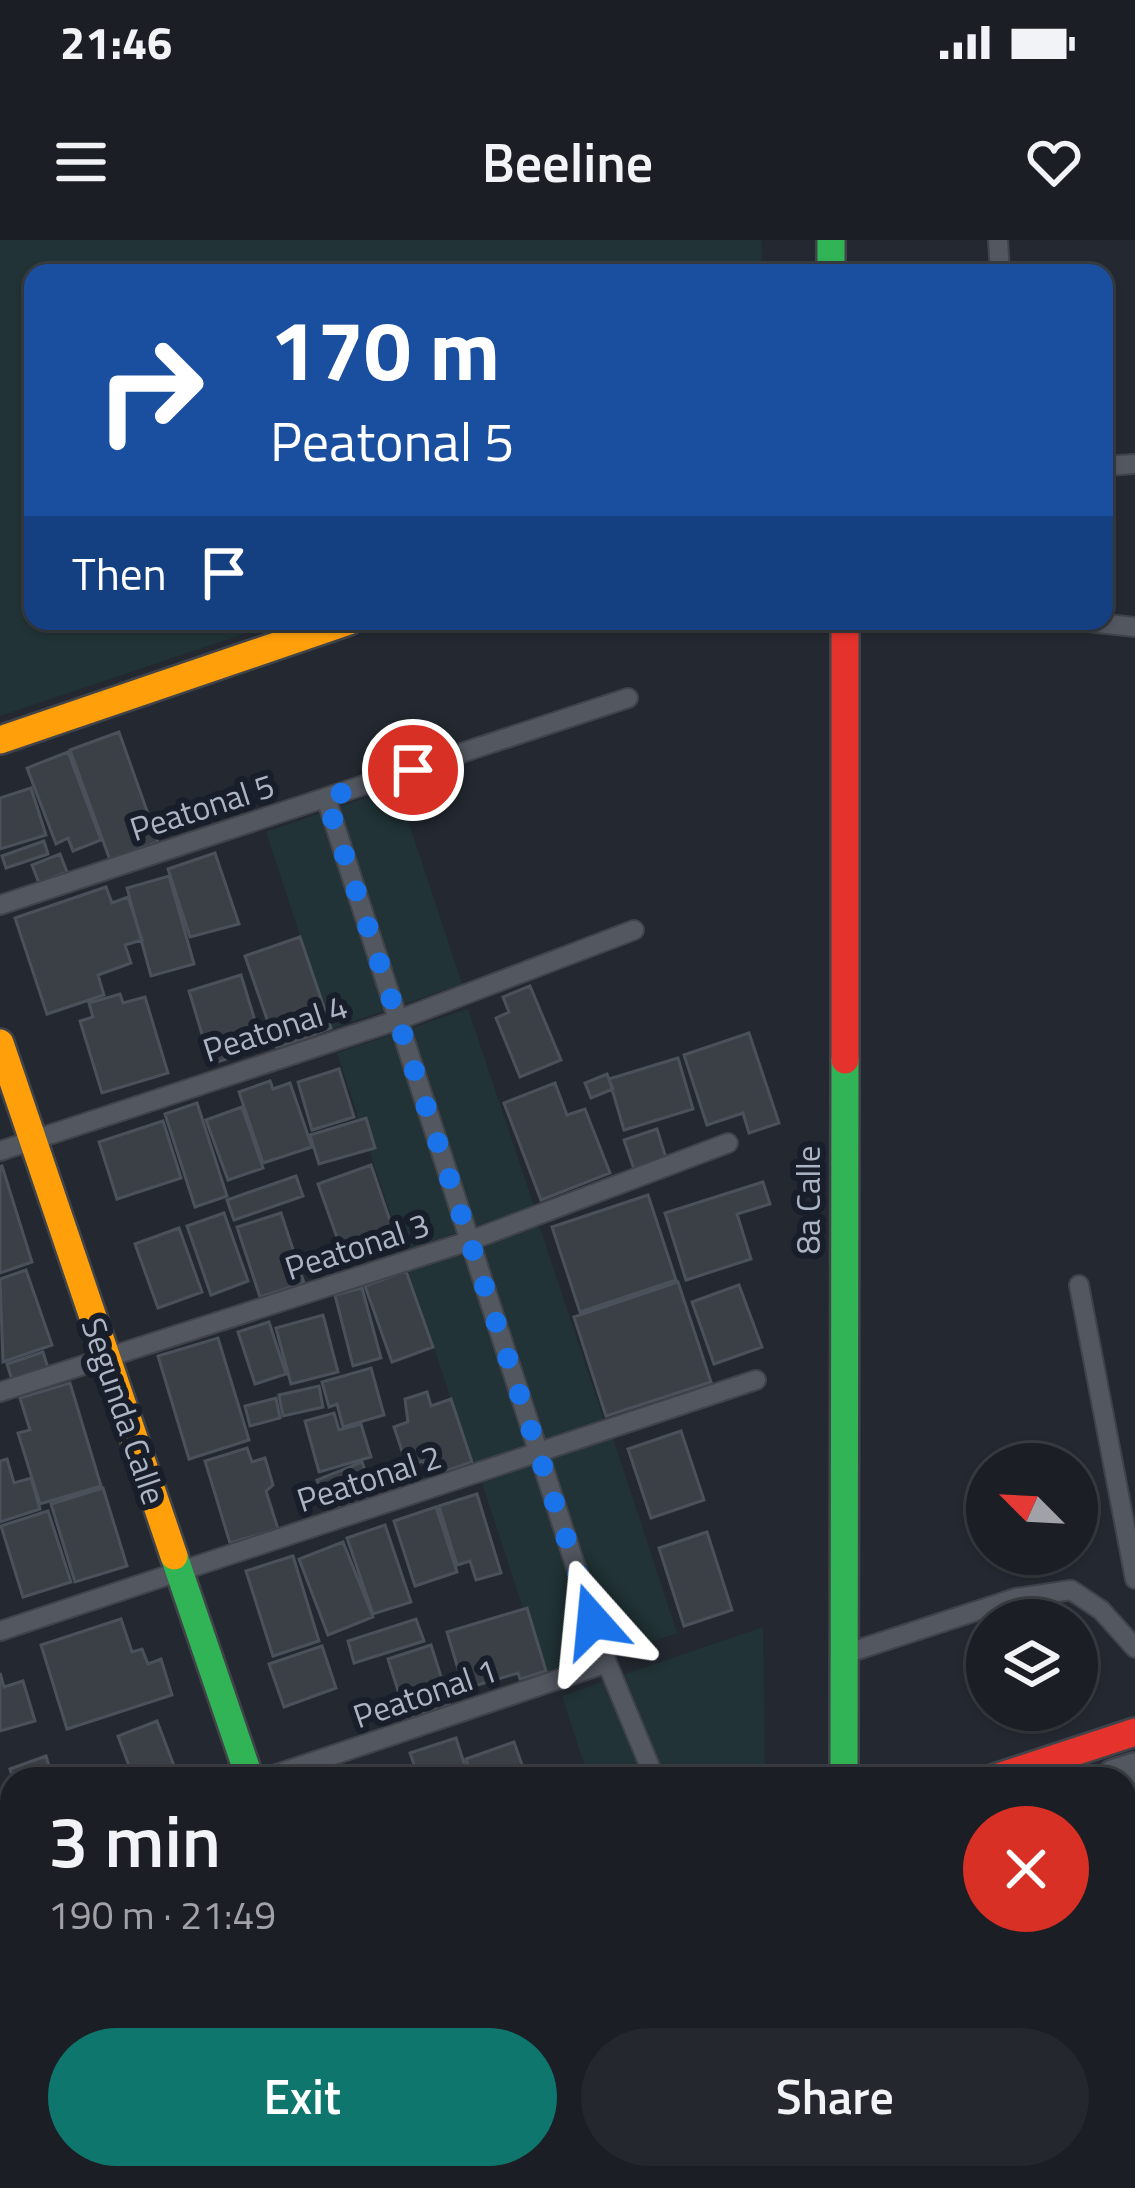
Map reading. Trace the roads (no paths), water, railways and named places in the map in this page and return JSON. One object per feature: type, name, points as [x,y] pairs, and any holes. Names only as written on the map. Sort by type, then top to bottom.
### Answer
[{"type":"street","points":[[0,740],[323,630]]},
{"type":"street","name":"8a Calle","points":[[844,1767],[845,630]]},
{"type":"street","name":"Segunda Calle","points":[[0,1043],[246,1767]]},
{"type":"street","points":[[1029,1767],[1135,1732]]},
{"type":"lane","name":"Peatonal 5","points":[[0,904],[628,698]]},
{"type":"lane","points":[[326,798],[607,1663],[650,1767]]},
{"type":"lane","name":"Peatonal 4","points":[[0,1150],[398,1020],[634,930]]},
{"type":"lane","name":"Peatonal 3","points":[[0,1392],[470,1240],[728,1143]]},
{"type":"lane","points":[[1078,1285],[1135,1579]]},
{"type":"lane","name":"Peatonal 2","points":[[0,1631],[756,1380]]},
{"type":"lane","points":[[847,1653],[1016,1598],[1071,1591],[1101,1610],[1135,1648]]},
{"type":"lane","name":"Peatonal 1","points":[[298,1767],[607,1663]]}]
